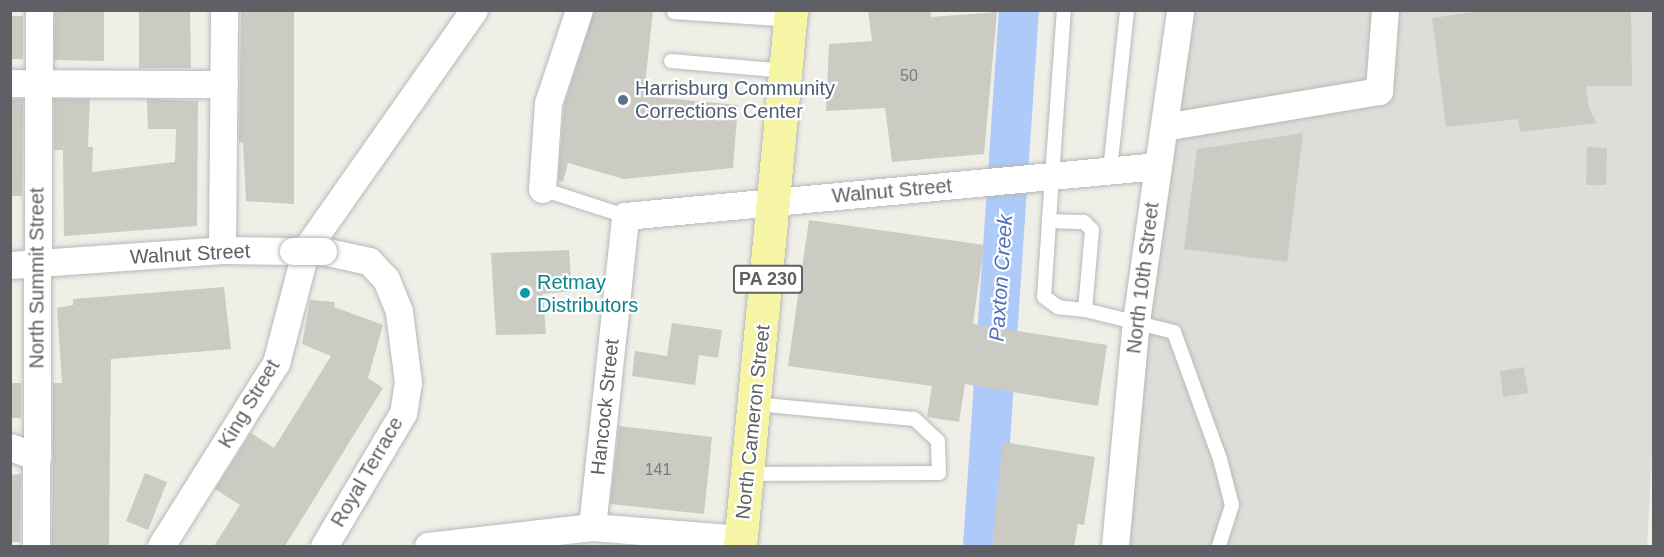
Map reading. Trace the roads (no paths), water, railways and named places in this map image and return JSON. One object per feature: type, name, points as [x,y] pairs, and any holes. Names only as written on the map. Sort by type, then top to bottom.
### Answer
[{"type":"highway","name":"North Cameron Street","points":[[740,543],[776,202],[791,15]]},
{"type":"street","name":"North Summit Street","points":[[36,546],[39,10]]},
{"type":"street","points":[[222,250],[224,10]]},
{"type":"street","points":[[307,250],[474,10]]},
{"type":"street","points":[[542,189],[548,103],[579,10]]},
{"type":"street","name":"North 10th Street","points":[[1115,546],[1136,321],[1180,10]]},
{"type":"street","points":[[1164,128],[1379,91],[1385,10]]},
{"type":"street","points":[[10,83],[224,84]]},
{"type":"street","name":"Walnut Street","points":[[625,216],[1158,166]]},
{"type":"street","name":"Hancock Street","points":[[592,527],[625,216]]},
{"type":"street","name":"Walnut Street","points":[[10,265],[222,250],[307,250],[369,261]]},
{"type":"street","name":"King Street","points":[[161,546],[276,363],[307,250]]},
{"type":"street","name":"Royal Terrace","points":[[324,546],[403,413],[408,382],[399,312],[386,279],[369,261]]},
{"type":"street","points":[[10,447],[37,457]]},
{"type":"street","points":[[428,546],[513,541],[592,527],[740,543]]},
{"type":"lane","points":[[1064,10],[1039,177],[1049,221],[1044,297],[1058,307],[1085,310],[1174,332],[1220,459],[1232,505],[1219,546]]},
{"type":"lane","points":[[1110,170],[1126,10]]},
{"type":"lane","points":[[674,12],[791,15]]},
{"type":"lane","points":[[671,61],[786,71]]},
{"type":"lane","points":[[542,189],[625,216]]},
{"type":"lane","points":[[1049,221],[1084,222],[1092,230],[1085,310]]},
{"type":"lane","points":[[747,474],[939,473],[938,441],[914,419],[754,404]]},
{"type":"waterway","name":"Paxton Creek","points":[[983,546],[1019,10]]},
{"type":"place","name":"Harrisburg Community Corrections Center","points":[[623,100]]},
{"type":"place","name":"Retmay Distributors","points":[[525,293]]}]
